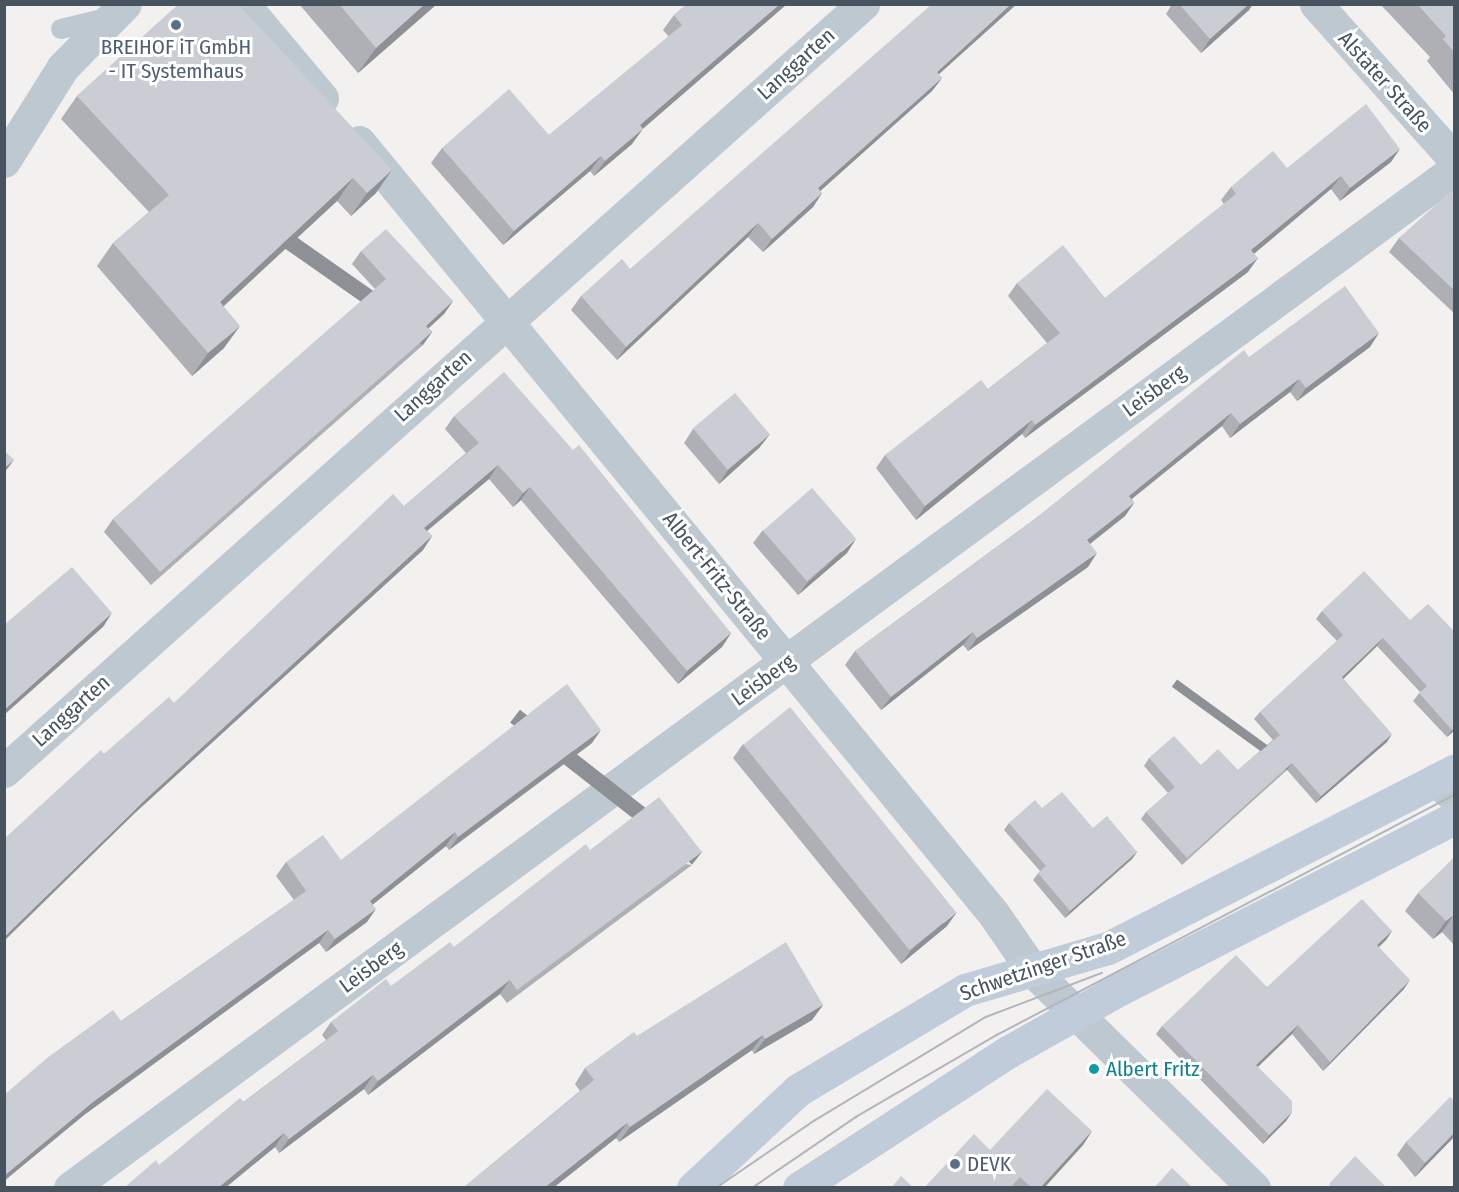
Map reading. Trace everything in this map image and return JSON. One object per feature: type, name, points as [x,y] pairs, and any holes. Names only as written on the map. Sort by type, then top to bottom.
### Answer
[{"type":"street","name":"Albert-Fritz-Straße","points":[[243,4],[508,319],[993,913],[1033,971],[1254,1188]]},
{"type":"street","name":"Langgarten","points":[[4,771],[863,4]]},
{"type":"street","name":"Alstater Straße","points":[[1316,4],[1455,159]]},
{"type":"street","points":[[4,161],[63,68],[120,10]]},
{"type":"street","name":"Leisberg","points":[[70,1188],[1455,170]]},
{"type":"street","name":"Schwetzinger Straße","points":[[693,1188],[798,1090],[965,990],[1108,948],[1448,782]]},
{"type":"street","name":"Schwetzinger Straße","points":[[799,1188],[1008,1052],[1455,818]]},
{"type":"lane","points":[[62,30],[120,10]]},
{"type":"building","points":[[179,4],[238,4],[392,170],[367,193],[353,178],[220,302],[240,326],[208,353],[113,243],[169,195],[77,96]]},
{"type":"building","points":[[339,4],[425,4],[376,48]]},
{"type":"building","points":[[687,4],[780,4],[640,125],[643,129],[605,161],[601,156],[514,231],[442,148],[509,89],[549,135],[682,25],[674,15]]},
{"type":"building","points":[[932,4],[1011,4],[937,72],[942,78],[818,188],[822,193],[772,239],[758,223],[626,347],[581,296],[622,259],[630,269]]},
{"type":"building","points":[[1179,4],[1249,4],[1210,39]]},
{"type":"building","points":[[1417,4],[1455,4],[1455,53],[1443,39],[1446,36]]},
{"type":"building","points":[[1366,104],[1400,149],[1350,188],[1341,176],[1251,250],[1258,258],[1035,425],[1032,420],[925,506],[885,455],[981,380],[988,389],[1060,333],[1017,283],[1063,245],[1105,298],[1236,194],[1231,187],[1273,151],[1287,168]]},
{"type":"building","points":[[1451,191],[1455,196],[1455,291],[1399,238]]},
{"type":"building","points":[[386,229],[453,301],[426,326],[432,332],[160,572],[113,519],[386,279],[361,251]]},
{"type":"building","points":[[1345,286],[1379,333],[1306,388],[1299,379],[1240,424],[1231,413],[1129,496],[1134,503],[1087,540],[1097,553],[977,638],[973,632],[891,697],[855,651],[1036,518],[1244,350],[1249,357]]},
{"type":"building","points":[[504,372],[573,450],[579,445],[731,633],[687,671],[530,487],[523,493],[498,465],[424,528],[432,536],[146,799],[4,937],[4,839],[101,750],[104,754],[169,697],[174,703],[393,494],[404,506],[479,443],[454,416]]},
{"type":"building","points":[[735,393],[770,434],[728,470],[693,428]]},
{"type":"building","points":[[4,450],[14,460],[4,468]]},
{"type":"building","points":[[812,488],[856,539],[807,581],[763,531]]},
{"type":"building","points":[[72,567],[112,613],[4,710],[4,625]]},
{"type":"building","points":[[1364,571],[1410,620],[1428,604],[1455,632],[1455,728],[1452,730],[1419,693],[1427,686],[1383,638],[1342,677],[1392,734],[1321,796],[1292,763],[1187,858],[1146,812],[1175,787],[1149,758],[1174,736],[1201,765],[1218,749],[1238,770],[1280,735],[1260,712],[1343,635],[1322,611]]},
{"type":"building","points":[[567,684],[601,730],[458,837],[455,832],[370,901],[376,909],[335,939],[328,930],[93,1102],[4,1176],[4,1101],[7,1099],[4,1095],[47,1058],[113,1010],[121,1021],[306,891],[286,862],[323,835],[341,860]]},
{"type":"building","points":[[790,707],[956,912],[910,950],[743,745]]},
{"type":"building","points":[[1062,792],[1093,828],[1107,816],[1137,852],[1070,911],[1038,873],[1046,866],[1009,823],[1035,800],[1042,808]]},
{"type":"building","points":[[659,797],[702,852],[517,990],[510,980],[378,1081],[373,1075],[289,1139],[284,1133],[218,1188],[124,1188],[156,1160],[159,1165],[240,1098],[244,1102],[338,1031],[331,1022],[386,979],[391,986],[450,942],[454,947],[586,844],[590,850]]},
{"type":"building","points":[[1455,857],[1455,914],[1446,921],[1418,893]]},
{"type":"building","points":[[1362,899],[1392,931],[1377,945],[1410,980],[1330,1062],[1298,1025],[1256,1065],[1292,1101],[1292,1112],[1269,1135],[1162,1026],[1236,955],[1267,987]]},
{"type":"building","points":[[786,942],[823,1005],[765,1039],[763,1035],[630,1127],[627,1123],[544,1188],[463,1188],[594,1080],[585,1068],[634,1032],[637,1036]]},
{"type":"building","points":[[1047,1089],[1092,1131],[1040,1188],[1032,1188],[1020,1177],[1010,1188],[924,1188],[974,1134],[990,1150]]},
{"type":"building","points":[[1450,1097],[1455,1101],[1455,1132],[1425,1163],[1406,1142]]},
{"type":"building","points":[[1355,1156],[1387,1188],[1332,1188],[1329,1184]]},
{"type":"building","points":[[1172,1168],[1193,1188],[1154,1188]]},
{"type":"building","points":[[901,1176],[914,1188],[891,1188]]},
{"type":"tram line","points":[[752,1188],[856,1117],[997,1035],[1454,795]]},
{"type":"tram line","points":[[716,1188],[814,1121],[986,1017],[1102,973]]},
{"type":"place","name":"BREIHOF iT GmbH - IT Systemhaus","points":[[176,25]]},
{"type":"place","name":"Albert Fritz","points":[[1094,1069]]},
{"type":"place","name":"DEVK","points":[[955,1164]]}]
